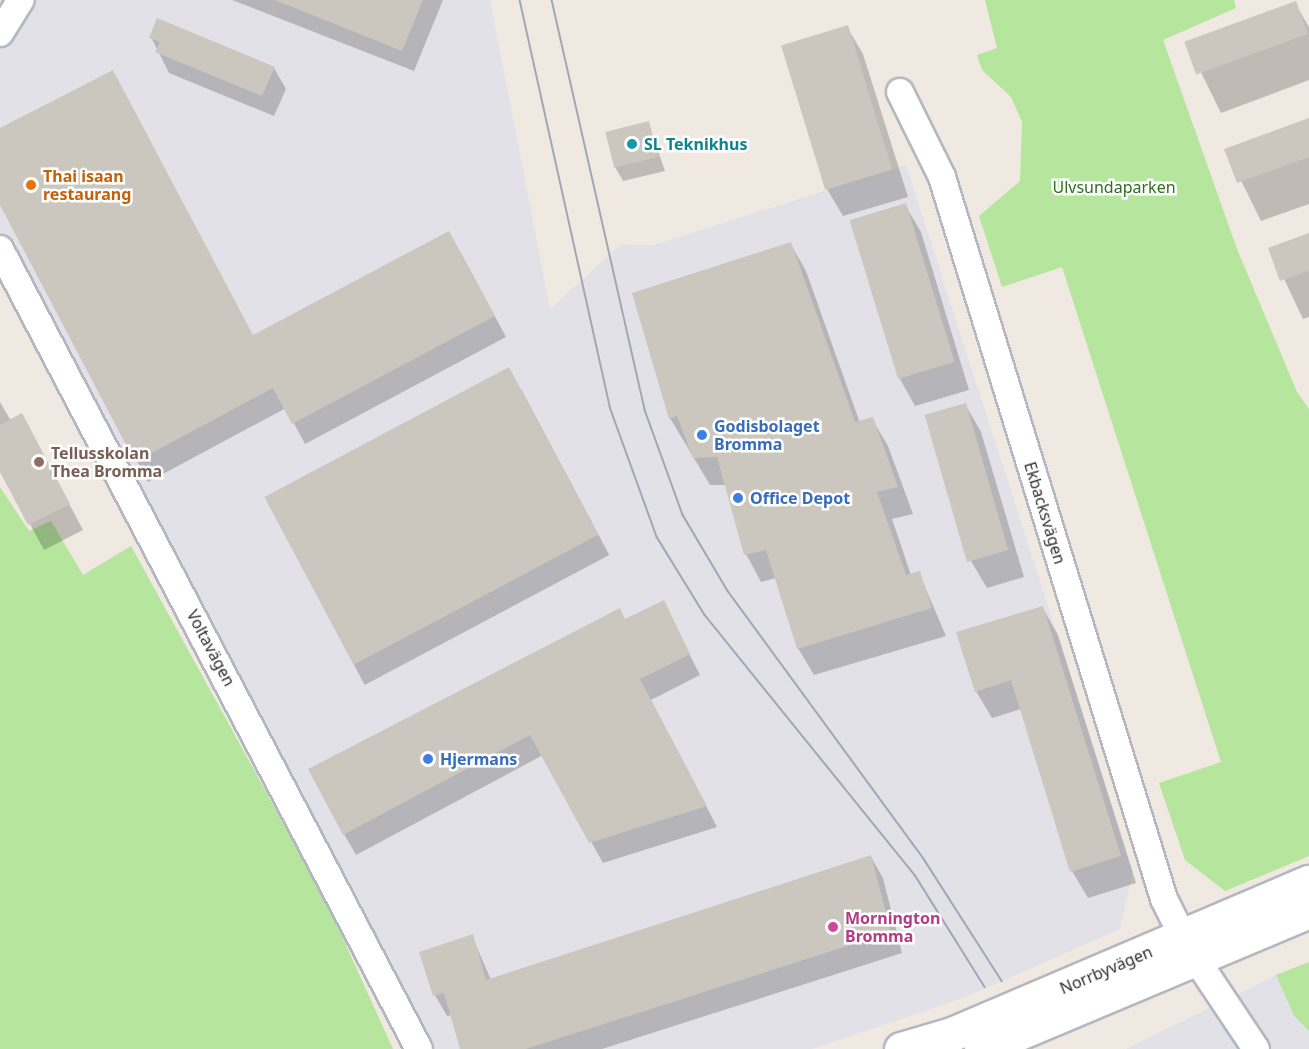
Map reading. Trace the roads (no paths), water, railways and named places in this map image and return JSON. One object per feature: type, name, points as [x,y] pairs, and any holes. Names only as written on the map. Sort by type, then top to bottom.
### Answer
[{"type":"main road","name":"Norrbyvägen","points":[[981,1049],[1190,948],[1309,882]]},
{"type":"main road","name":"Norrbyvägen","points":[[901,1049],[952,1034],[1190,948],[1309,911]]},
{"type":"street","points":[[0,33],[21,0]]},
{"type":"street","name":"Ekbacksvägen","points":[[900,92],[942,177],[1164,899],[1190,948],[1256,1049]]},
{"type":"street","name":"Voltavägen","points":[[0,249],[419,1049]]},
{"type":"tram line","points":[[520,0],[610,407],[657,537],[705,615],[915,875],[985,987]]},
{"type":"tram line","points":[[552,0],[645,410],[683,515],[728,591],[924,859],[1002,981]]},
{"type":"place","name":"SL Teknikhus","points":[[632,144]]},
{"type":"place","name":"Thai isaan restaurang","points":[[31,185]]},
{"type":"place","name":"Godisbolaget Bromma","points":[[702,435]]},
{"type":"place","name":"Tellusskolan Thea Bromma","points":[[39,462]]},
{"type":"place","name":"Office Depot","points":[[738,498]]},
{"type":"place","name":"Hjermans","points":[[428,759]]},
{"type":"place","name":"Mornington Bromma","points":[[833,927]]},
{"type":"park label","name":"Ulvsundaparken","points":[[1114,187]]}]
